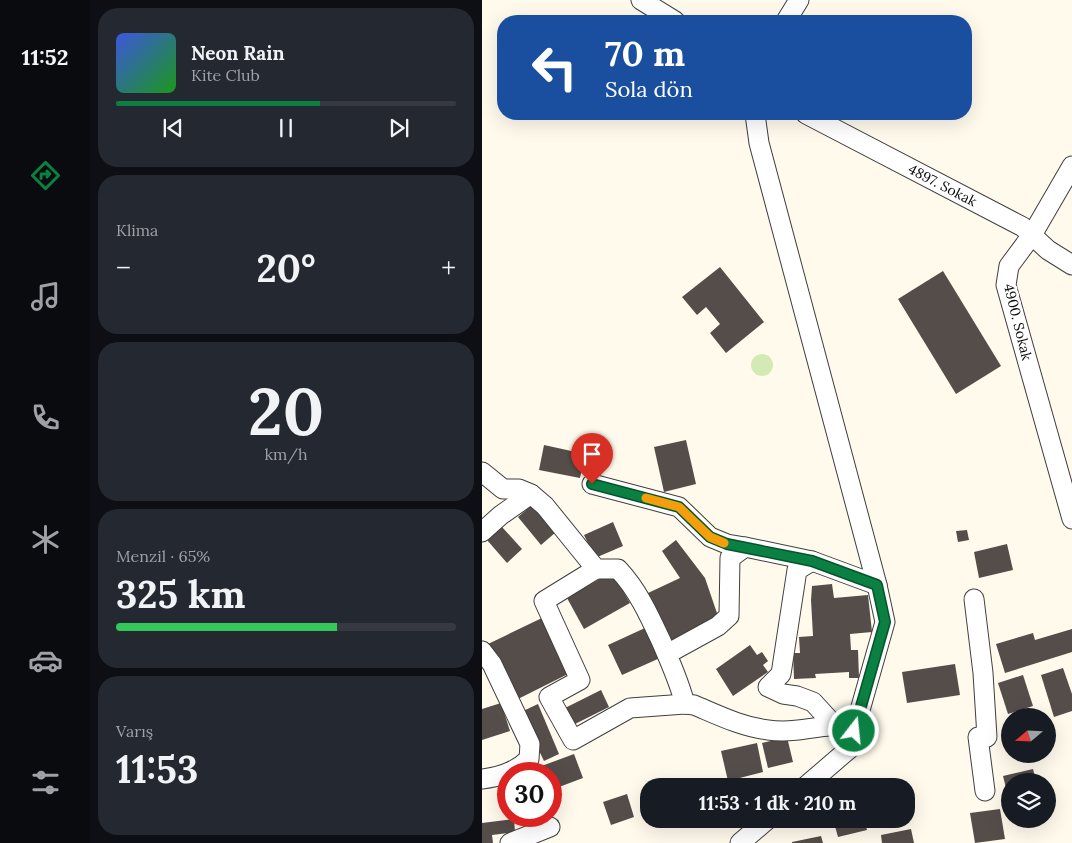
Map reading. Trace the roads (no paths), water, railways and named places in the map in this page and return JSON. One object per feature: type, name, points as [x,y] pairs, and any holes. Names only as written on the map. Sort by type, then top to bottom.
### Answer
[{"type":"street","points":[[641,0],[665,15]]},
{"type":"street","points":[[790,15],[799,0]]},
{"type":"street","points":[[756,120],[759,143],[877,585],[885,622],[849,749],[815,778]]},
{"type":"street","name":"4897. Sokak","points":[[818,120],[1023,227],[1048,250],[1072,265]]},
{"type":"street","name":"4900. Sokak","points":[[1072,166],[1032,235],[1009,266],[1006,285],[1072,519]]},
{"type":"street","points":[[482,472],[503,489],[519,490],[531,494],[545,506],[596,570]]},
{"type":"street","points":[[592,484],[679,507],[710,537],[727,544],[812,561],[877,585]]},
{"type":"street","points":[[482,532],[501,515],[531,494]]},
{"type":"street","points":[[667,654],[718,626],[729,616],[730,558],[744,547]]},
{"type":"street","points":[[812,561],[797,570],[781,674],[768,687],[783,694],[797,696],[813,702],[834,725],[849,749]]},
{"type":"street","points":[[685,704],[678,679],[648,611],[626,577],[618,569],[596,570],[544,601],[580,680],[549,697],[573,740],[630,708],[685,704],[694,705],[743,725],[768,730],[790,731],[834,725]]},
{"type":"street","points":[[974,599],[983,673],[982,737],[985,791]]},
{"type":"street","points":[[482,651],[492,664],[530,744],[530,759],[525,764],[509,772],[482,779]]},
{"type":"street","points":[[510,843],[550,827]]},
{"type":"street","points":[[740,843],[758,828]]}]
